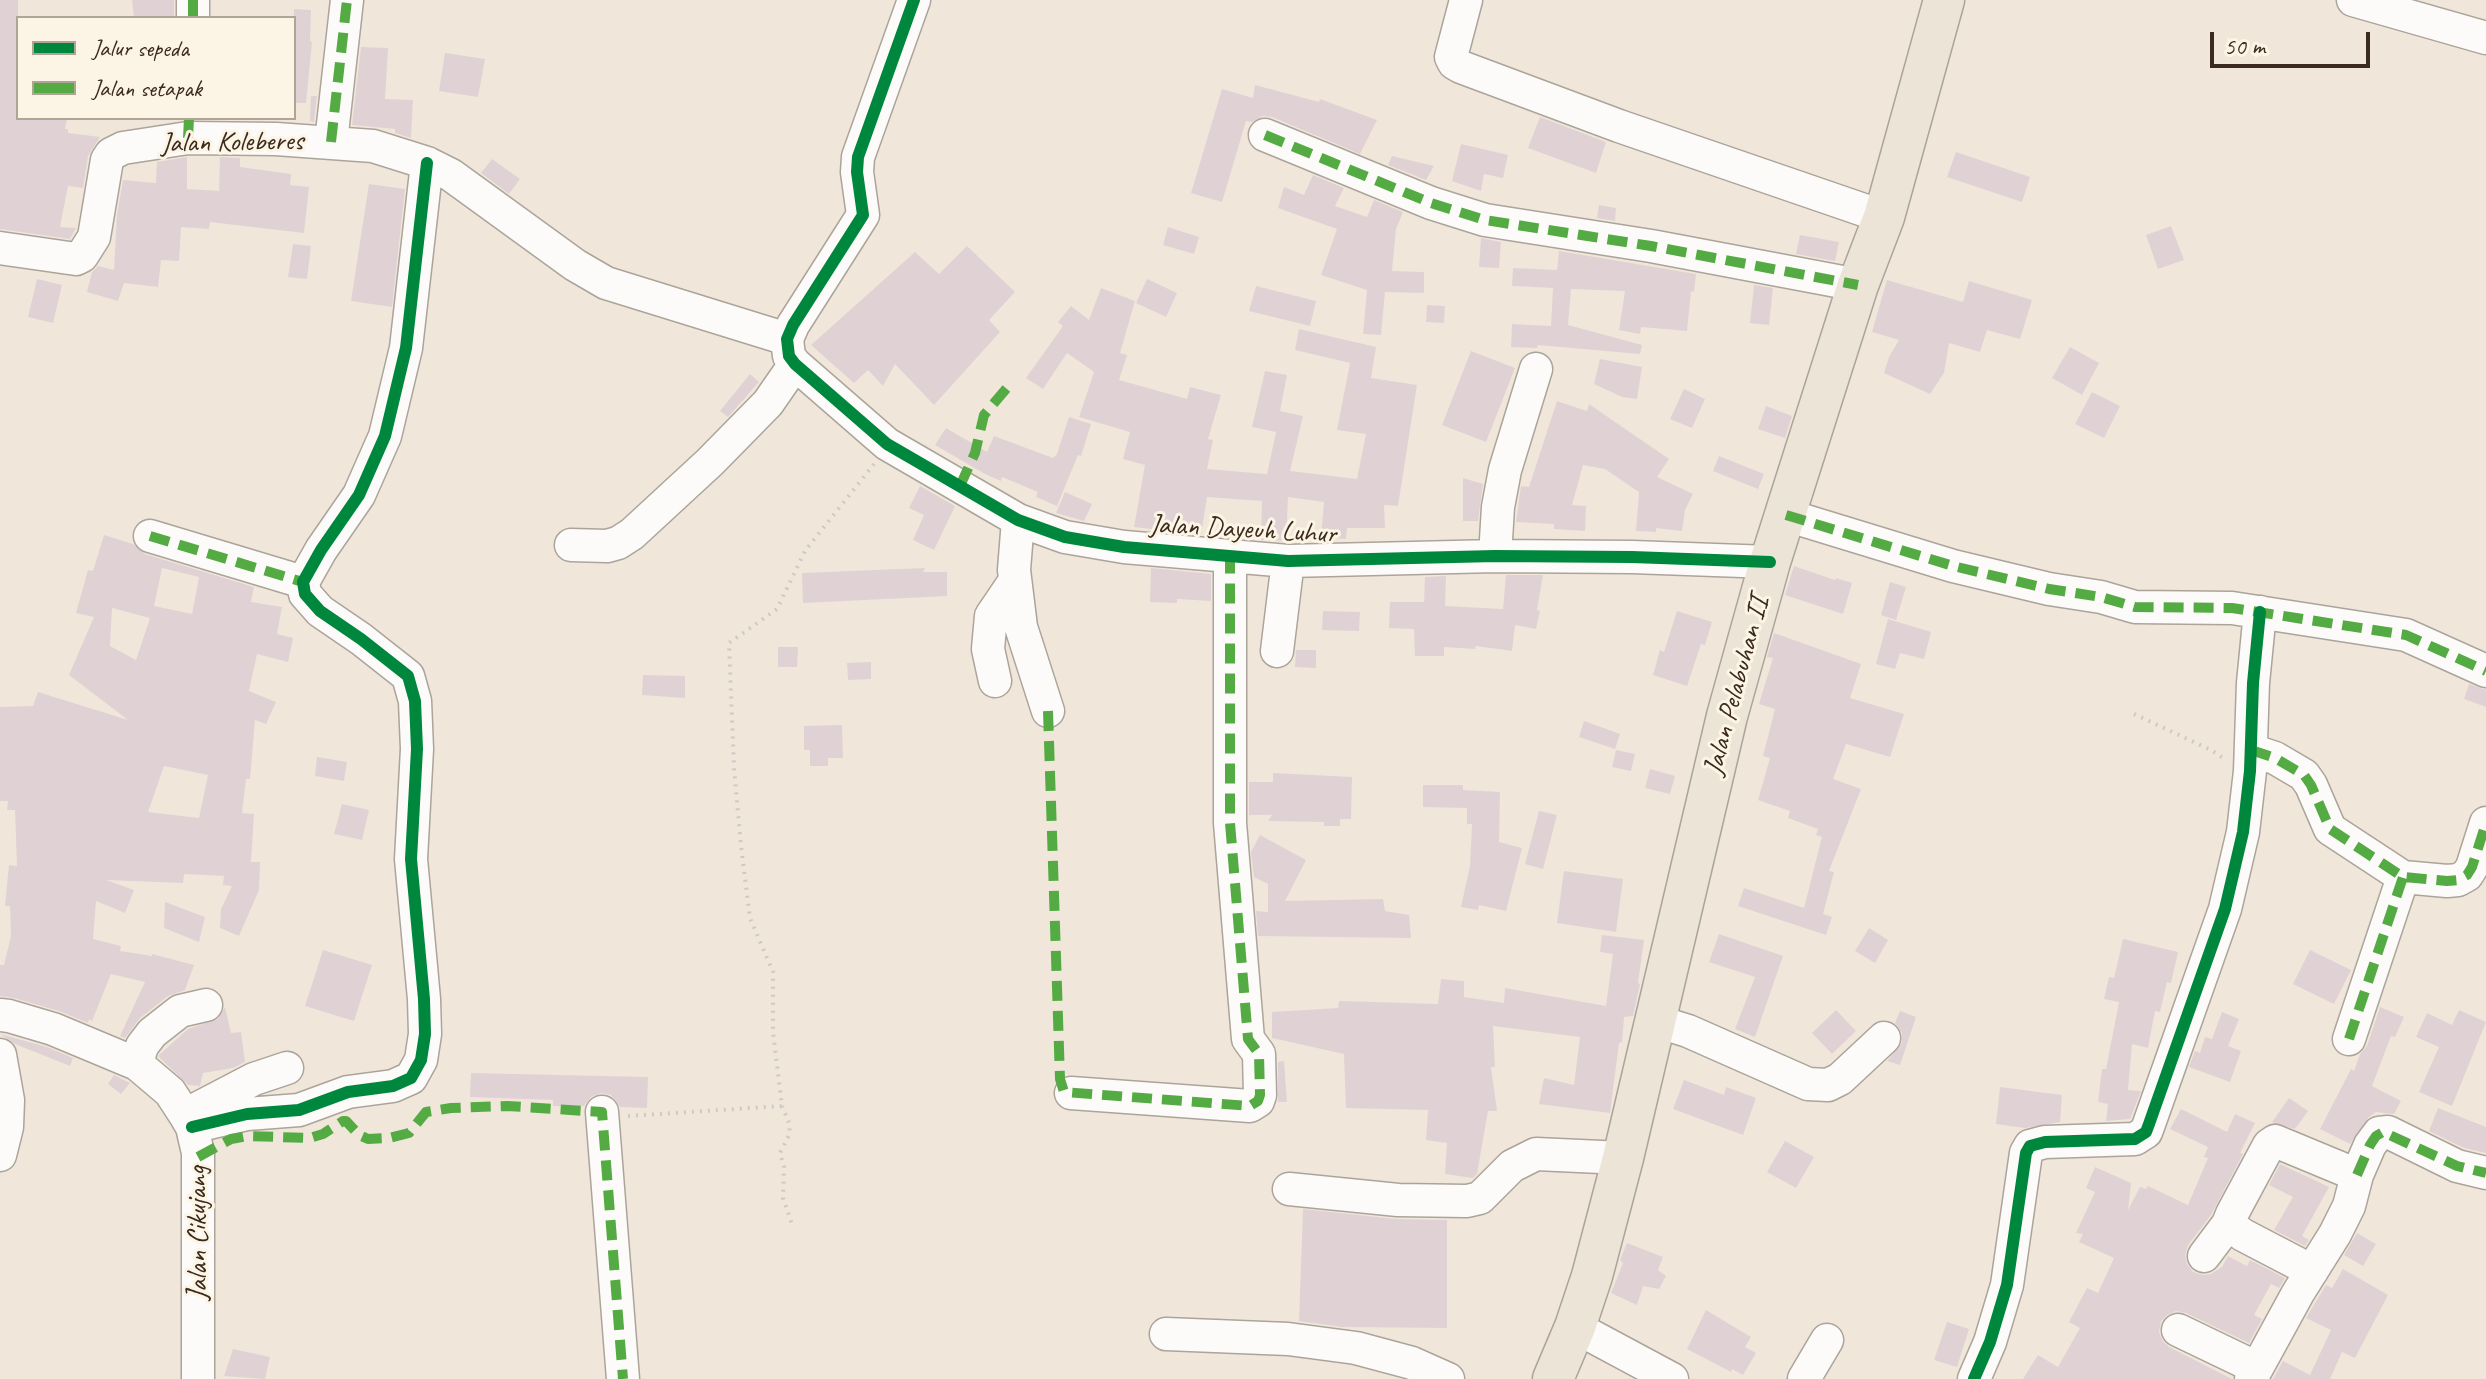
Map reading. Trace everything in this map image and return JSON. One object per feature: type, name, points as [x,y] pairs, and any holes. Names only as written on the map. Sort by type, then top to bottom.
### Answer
[{"type":"main road","name":"Jalan Pelabuhan II","points":[[1553,1379],[1592,1276],[1623,1158],[1727,716],[1770,562],[1858,285],[1884,217],[1944,0]]},
{"type":"street","points":[[331,142],[347,0]]},
{"type":"street","points":[[571,545],[607,546],[632,534],[768,403],[791,352],[793,325],[863,215],[858,157],[914,0]]},
{"type":"street","points":[[1466,0],[1451,53],[1454,63],[1619,126],[1884,217]]},
{"type":"street","points":[[2353,0],[2395,5],[2486,38]]},
{"type":"street","name":"Jalan Koleberes","points":[[0,248],[76,259],[82,256],[94,237],[107,160],[123,148],[188,128],[277,128],[331,142],[373,146],[427,163],[479,193],[528,232],[598,279],[791,352]]},
{"type":"street","points":[[1265,135],[1431,203],[1485,220],[1695,254],[1858,285]]},
{"type":"street","points":[[192,1133],[247,1114],[299,1110],[348,1092],[393,1086],[411,1078],[421,1060],[425,1034],[424,999],[411,859],[417,749],[415,701],[408,676],[320,611],[305,594],[303,582],[359,495],[385,436],[406,348],[427,163]]},
{"type":"street","name":"Jalan Dayeuh Luhur","points":[[791,352],[887,444],[1018,520],[1087,542],[1288,561],[1495,556],[1770,562]]},
{"type":"street","points":[[1495,556],[1498,507],[1505,470],[1536,369]]},
{"type":"street","points":[[1786,515],[1953,566],[2135,607],[2217,607],[2406,635],[2486,671]]},
{"type":"street","points":[[1018,520],[1014,582],[1021,627],[1048,711]]},
{"type":"street","points":[[150,536],[303,582]]},
{"type":"street","points":[[1071,1093],[1250,1106],[1258,1101],[1260,1095],[1259,1054],[1248,1039],[1230,823],[1230,557]]},
{"type":"street","points":[[1277,651],[1288,561]]},
{"type":"street","points":[[995,681],[988,649],[991,616],[1014,582]]},
{"type":"street","points":[[1974,1379],[1990,1342],[2007,1285],[2026,1153],[2030,1146],[2045,1142],[2135,1139],[2146,1132],[2225,909],[2243,832],[2251,761],[2253,683],[2260,612]]},
{"type":"street","points":[[2251,761],[2275,758],[2304,775],[2330,829],[2403,877],[2447,881],[2467,875],[2486,823]]},
{"type":"street","points":[[2349,1039],[2403,877]]},
{"type":"street","points":[[137,1064],[142,1046],[152,1033],[180,1011],[206,1005]]},
{"type":"street","points":[[0,1015],[53,1029],[137,1064],[170,1092],[192,1133]]},
{"type":"street","points":[[1656,1021],[1688,1031],[1808,1084],[1828,1085],[1840,1079],[1884,1038]]},
{"type":"street","points":[[0,1055],[8,1100],[7,1127],[0,1155]]},
{"type":"street","points":[[192,1133],[254,1079],[287,1068]]},
{"type":"street","points":[[602,1112],[623,1379]]},
{"type":"street","points":[[2178,1330],[2254,1374],[2349,1206],[2357,1175],[2370,1145],[2383,1132],[2457,1166],[2486,1173]]},
{"type":"street","name":"Jalan Cikujang","points":[[192,1133],[198,1379]]},
{"type":"street","points":[[2204,1256],[2228,1224],[2271,1143],[2280,1141],[2357,1175]]},
{"type":"street","points":[[1289,1189],[1398,1200],[1474,1200],[1526,1156],[1546,1154],[1623,1158]]},
{"type":"street","points":[[2228,1224],[2312,1271]]},
{"type":"street","points":[[1575,1327],[1672,1379]]},
{"type":"street","points":[[1166,1334],[1288,1339],[1356,1348],[1412,1363],[1448,1379]]},
{"type":"street","points":[[1804,1379],[1827,1340]]},
{"type":"path","points":[[792,1224],[783,1198],[784,1167],[780,1153],[789,1135],[790,1125],[782,1106],[773,1032],[773,972],[750,918],[741,846],[729,643],[777,609],[805,551],[865,478],[887,444]]},
{"type":"path","points":[[2134,714],[2211,750],[2236,766],[2251,761]]},
{"type":"path","points":[[602,1112],[626,1116],[782,1106]]},
{"type":"building","points":[[0,0],[18,0],[16,120],[67,120],[65,129],[68,133],[100,137],[88,156],[83,188],[68,186],[60,227],[76,228],[70,239],[0,229]]},
{"type":"building","points":[[132,0],[174,0],[174,16],[134,16]]},
{"type":"building","points":[[294,9],[311,10],[312,42],[306,103],[296,103]]},
{"type":"building","points":[[361,47],[388,48],[385,99],[413,100],[411,138],[395,133],[395,129],[352,125]]},
{"type":"building","points":[[445,53],[485,59],[478,97],[439,91]]},
{"type":"building","points":[[1255,85],[1319,102],[1320,99],[1377,120],[1360,154],[1272,117],[1246,121],[1222,202],[1191,193],[1222,89],[1253,98]]},
{"type":"building","points":[[311,96],[317,96],[314,122],[310,121]]},
{"type":"building","points":[[1540,117],[1606,142],[1596,173],[1528,148]]},
{"type":"building","points":[[1461,144],[1508,155],[1503,178],[1484,174],[1481,191],[1452,181]]},
{"type":"building","points":[[1956,152],[2030,177],[2022,202],[1947,177]]},
{"type":"building","points":[[1392,156],[1434,166],[1426,180],[1388,165]]},
{"type":"building","points":[[187,157],[187,189],[219,191],[220,157],[240,158],[240,167],[291,174],[290,185],[309,187],[304,233],[210,222],[209,229],[181,227],[179,261],[161,260],[158,287],[124,283],[118,301],[87,292],[92,272],[98,266],[114,270],[117,215],[123,180],[156,183],[157,162]]},
{"type":"building","points":[[492,159],[520,179],[509,194],[481,173]]},
{"type":"building","points":[[1313,175],[1344,188],[1335,206],[1367,217],[1374,200],[1403,212],[1396,229],[1392,271],[1424,272],[1424,293],[1385,292],[1381,335],[1363,334],[1367,290],[1321,275],[1337,229],[1278,208],[1284,187],[1304,195]]},
{"type":"building","points":[[369,184],[405,189],[392,307],[351,301]]},
{"type":"building","points":[[1599,205],[1616,208],[1615,221],[1597,218]]},
{"type":"building","points":[[2171,226],[2184,260],[2158,269],[2146,235]]},
{"type":"building","points":[[1168,227],[1199,237],[1194,254],[1163,245]]},
{"type":"building","points":[[1800,235],[1839,242],[1835,261],[1796,254]]},
{"type":"building","points":[[1481,238],[1501,242],[1499,268],[1479,267]]},
{"type":"building","points":[[293,244],[311,246],[307,279],[288,277]]},
{"type":"building","points":[[967,246],[1015,292],[989,320],[1000,332],[934,405],[895,364],[883,386],[868,370],[854,383],[811,345],[915,252],[939,274]]},
{"type":"building","points":[[1559,251],[1696,274],[1687,331],[1641,327],[1640,334],[1619,330],[1625,291],[1571,289],[1568,325],[1642,345],[1640,354],[1538,345],[1537,348],[1511,347],[1512,324],[1551,326],[1553,288],[1512,286],[1513,268],[1557,270]]},
{"type":"building","points":[[37,279],[62,285],[53,323],[28,317]]},
{"type":"building","points":[[1147,279],[1177,293],[1166,317],[1136,303]]},
{"type":"building","points":[[1887,280],[1963,302],[1969,281],[2032,300],[2020,339],[1987,330],[1980,352],[1949,343],[1944,373],[1930,394],[1884,373],[1899,340],[1872,332]]},
{"type":"building","points":[[1754,285],[1773,288],[1769,325],[1750,323]]},
{"type":"building","points":[[1256,286],[1316,301],[1310,326],[1249,311]]},
{"type":"building","points":[[1101,288],[1135,301],[1120,353],[1127,355],[1119,380],[1187,399],[1190,387],[1221,395],[1208,439],[1213,440],[1207,469],[1267,474],[1276,432],[1252,427],[1265,371],[1287,375],[1280,411],[1303,416],[1290,471],[1357,479],[1366,434],[1337,430],[1350,363],[1295,350],[1299,329],[1376,347],[1371,378],[1417,385],[1398,506],[1384,505],[1385,528],[1347,528],[1346,539],[1321,537],[1324,502],[1288,497],[1286,541],[1261,540],[1262,501],[1207,497],[1201,535],[1134,527],[1145,465],[1123,459],[1130,432],[1079,417],[1094,372],[1067,353],[1043,389],[1026,378],[1063,326],[1058,322],[1071,306],[1089,320]]},
{"type":"building","points":[[1427,305],[1445,306],[1444,323],[1426,322]]},
{"type":"building","points":[[2070,347],[2099,363],[2082,395],[2052,378]]},
{"type":"building","points":[[1471,351],[1515,368],[1486,442],[1442,425]]},
{"type":"building","points":[[1600,359],[1642,367],[1637,399],[1622,397],[1594,384]]},
{"type":"building","points":[[750,374],[759,382],[728,417],[720,411]]},
{"type":"building","points":[[1684,389],[1705,399],[1692,428],[1670,419]]},
{"type":"building","points":[[2092,392],[2120,406],[2104,438],[2075,424]]},
{"type":"building","points":[[1557,401],[1587,411],[1589,404],[1669,459],[1657,477],[1693,494],[1685,510],[1682,531],[1656,528],[1656,532],[1636,531],[1639,492],[1605,469],[1583,465],[1572,505],[1586,506],[1585,531],[1554,529],[1554,524],[1516,522],[1521,486],[1529,487]]},
{"type":"building","points":[[1766,406],[1792,416],[1785,438],[1758,429]]},
{"type":"building","points":[[1069,417],[1091,424],[1081,456],[1078,455],[1057,506],[1036,497],[1038,492],[1002,477],[1001,481],[985,474],[935,445],[946,428],[987,452],[994,436],[1053,458]]},
{"type":"building","points":[[1719,456],[1764,474],[1758,489],[1713,471]]},
{"type":"building","points":[[1463,478],[1483,484],[1478,521],[1463,521]]},
{"type":"building","points":[[920,486],[955,506],[934,550],[913,540],[924,515],[909,508]]},
{"type":"building","points":[[1065,492],[1092,504],[1084,521],[1056,513]]},
{"type":"building","points":[[104,535],[133,544],[145,554],[254,587],[251,602],[282,607],[277,634],[293,638],[288,662],[257,654],[249,691],[276,702],[266,724],[255,720],[250,779],[246,779],[242,813],[254,814],[251,862],[260,862],[259,890],[239,936],[220,928],[221,909],[232,886],[223,885],[224,876],[184,874],[183,883],[106,880],[134,890],[125,913],[96,901],[93,939],[121,946],[120,951],[152,954],[194,965],[185,990],[168,996],[140,1018],[125,1038],[120,1036],[145,982],[111,974],[92,1021],[89,1019],[88,1023],[59,1011],[0,996],[0,965],[4,965],[11,936],[10,906],[5,906],[9,865],[17,866],[15,810],[7,810],[8,801],[0,801],[0,707],[33,706],[38,692],[128,720],[69,675],[94,617],[76,613],[88,570],[93,571]],"holes":[[[162,568],[199,577],[192,614],[154,606]],[[112,608],[150,618],[136,660],[110,646]],[[164,766],[208,775],[199,818],[148,812]]]},
{"type":"building","points":[[1794,566],[1852,583],[1843,614],[1785,595]]},
{"type":"building","points":[[925,568],[923,572],[947,572],[947,596],[803,603],[802,573]]},
{"type":"building","points":[[1151,568],[1211,574],[1211,601],[1177,599],[1177,603],[1150,602]]},
{"type":"building","points":[[1506,575],[1543,575],[1536,629],[1515,625],[1512,651],[1476,646],[1475,649],[1444,647],[1444,656],[1415,656],[1414,629],[1389,628],[1390,602],[1424,602],[1425,577],[1446,576],[1445,606],[1503,609]]},
{"type":"building","points":[[1890,582],[1906,587],[1896,620],[1881,615]]},
{"type":"building","points":[[1323,611],[1360,612],[1359,631],[1322,630]]},
{"type":"building","points":[[1677,611],[1712,622],[1687,686],[1653,675]]},
{"type":"building","points":[[1888,619],[1931,632],[1924,659],[1900,653],[1895,669],[1876,664]]},
{"type":"building","points":[[1774,633],[1861,664],[1850,698],[1904,714],[1890,757],[1846,744],[1833,779],[1861,789],[1829,871],[1834,872],[1823,914],[1832,917],[1826,935],[1738,906],[1744,888],[1804,908],[1822,837],[1816,835],[1818,829],[1788,818],[1790,811],[1758,800],[1770,758],[1763,756],[1775,709],[1759,704],[1773,658],[1767,657]]},
{"type":"building","points":[[778,647],[798,647],[797,667],[778,667]]},
{"type":"building","points":[[1296,650],[1316,650],[1316,668],[1295,667]]},
{"type":"building","points":[[871,662],[871,679],[848,680],[847,663]]},
{"type":"building","points":[[643,675],[685,676],[685,698],[642,695]]},
{"type":"building","points":[[2469,684],[2486,690],[2486,707],[2464,699]]},
{"type":"building","points":[[1584,721],[1620,734],[1615,749],[1579,737]]},
{"type":"building","points":[[842,725],[843,758],[828,758],[828,766],[810,766],[810,750],[804,750],[804,726]]},
{"type":"building","points":[[1616,750],[1635,754],[1631,771],[1612,767]]},
{"type":"building","points":[[317,757],[347,762],[344,781],[315,776]]},
{"type":"building","points":[[1650,769],[1675,776],[1670,794],[1645,788]]},
{"type":"building","points":[[1273,773],[1352,777],[1351,819],[1340,819],[1340,826],[1324,826],[1324,822],[1268,821],[1272,815],[1249,815],[1249,782],[1273,782]]},
{"type":"building","points":[[1423,785],[1463,785],[1463,790],[1500,792],[1499,842],[1522,848],[1506,911],[1479,905],[1478,910],[1461,907],[1470,866],[1472,824],[1467,824],[1467,808],[1423,807]]},
{"type":"building","points":[[342,804],[369,810],[362,840],[334,834]]},
{"type":"building","points":[[1539,811],[1557,815],[1543,869],[1525,864]]},
{"type":"building","points":[[1260,835],[1306,860],[1285,901],[1383,899],[1385,911],[1409,915],[1411,938],[1258,936],[1256,911],[1268,912],[1268,884],[1254,877],[1251,852]]},
{"type":"building","points":[[1564,871],[1623,879],[1616,932],[1557,923]]},
{"type":"building","points":[[165,902],[205,917],[199,942],[164,928]]},
{"type":"building","points":[[1869,928],[1888,940],[1875,963],[1855,951]]},
{"type":"building","points":[[1719,934],[1783,956],[1755,1037],[1735,1029],[1755,977],[1709,962]]},
{"type":"building","points":[[1602,935],[1644,940],[1633,1016],[1624,1017],[1610,1113],[1539,1104],[1544,1078],[1574,1085],[1580,1037],[1493,1026],[1495,1067],[1491,1067],[1497,1111],[1488,1111],[1477,1174],[1473,1178],[1445,1174],[1447,1143],[1426,1140],[1428,1110],[1346,1108],[1344,1054],[1272,1038],[1272,1012],[1338,1008],[1339,1001],[1438,1004],[1441,979],[1464,981],[1464,997],[1504,1003],[1505,988],[1606,1006],[1613,954],[1600,952]]},
{"type":"building","points":[[2123,939],[2178,952],[2160,1012],[2155,1011],[2148,1048],[2132,1044],[2128,1090],[2141,1091],[2130,1119],[2106,1121],[2108,1104],[2098,1102],[2102,1069],[2106,1069],[2119,1002],[2104,999],[2109,977],[2114,978]]},
{"type":"building","points":[[323,950],[372,965],[354,1021],[305,1006]]},
{"type":"building","points":[[2310,950],[2351,970],[2334,1004],[2293,984]]},
{"type":"building","points":[[225,1007],[231,1033],[241,1032],[245,1062],[233,1068],[203,1073],[200,1086],[188,1085],[159,1055],[188,1029],[218,1019]]},
{"type":"building","points":[[2380,1007],[2404,1017],[2395,1037],[2391,1036],[2372,1086],[2401,1101],[2394,1114],[2376,1112],[2369,1117],[2350,1144],[2320,1129],[2351,1069],[2354,1071],[2360,1054],[2367,1046]]},
{"type":"building","points":[[1836,1010],[1856,1031],[1832,1054],[1812,1033]]},
{"type":"building","points":[[2459,1010],[2486,1022],[2452,1106],[2419,1092],[2439,1047],[2416,1037],[2427,1013],[2452,1025]]},
{"type":"building","points":[[1900,1011],[1916,1017],[1900,1065],[1887,1061],[1902,1043],[1902,1033],[1895,1023]]},
{"type":"building","points":[[2222,1012],[2239,1019],[2228,1046],[2241,1051],[2230,1082],[2189,1067],[2195,1051],[2200,1053],[2205,1037],[2212,1039]]},
{"type":"building","points":[[0,1034],[73,1058],[70,1066],[15,1044]]},
{"type":"building","points":[[1284,1061],[1287,1102],[1278,1102],[1278,1062]]},
{"type":"building","points":[[471,1073],[648,1077],[647,1108],[620,1107],[611,1095],[601,1093],[591,1097],[584,1106],[553,1106],[553,1100],[470,1097]]},
{"type":"building","points":[[114,1075],[130,1083],[121,1094],[108,1084]]},
{"type":"building","points":[[1684,1080],[1724,1095],[1726,1087],[1756,1098],[1743,1135],[1673,1109]]},
{"type":"building","points":[[2000,1087],[2062,1095],[2060,1122],[2025,1128],[1996,1124]]},
{"type":"building","points":[[2289,1098],[2308,1111],[2295,1129],[2272,1122]]},
{"type":"building","points":[[2438,1108],[2486,1127],[2486,1153],[2464,1148],[2429,1131]]},
{"type":"building","points":[[2181,1109],[2227,1132],[2235,1114],[2255,1123],[2240,1153],[2243,1154],[2211,1215],[2188,1245],[2185,1255],[2187,1264],[2193,1272],[2211,1274],[2222,1267],[2228,1256],[2247,1266],[2250,1260],[2285,1278],[2279,1288],[2271,1284],[2254,1315],[2262,1319],[2249,1343],[2186,1313],[2176,1311],[2161,1321],[2159,1332],[2169,1347],[2232,1379],[2023,1379],[2038,1355],[2058,1367],[2080,1328],[2069,1322],[2087,1288],[2098,1293],[2114,1258],[2079,1242],[2083,1234],[2076,1233],[2095,1192],[2086,1188],[2095,1167],[2131,1183],[2128,1210],[2140,1187],[2146,1189],[2148,1186],[2188,1205],[2208,1158],[2204,1157],[2208,1147],[2170,1129]]},
{"type":"building","points":[[1785,1141],[1814,1157],[1796,1188],[1767,1172]]},
{"type":"building","points":[[2280,1164],[2329,1187],[2302,1236],[2309,1240],[2305,1246],[2274,1230],[2293,1197],[2269,1185]]},
{"type":"building","points":[[1303,1209],[1396,1219],[1447,1220],[1447,1328],[1342,1327],[1299,1321]]},
{"type":"building","points":[[2357,1233],[2376,1244],[2363,1266],[2344,1255]]},
{"type":"building","points":[[1627,1243],[1663,1257],[1658,1270],[1666,1276],[1659,1289],[1643,1286],[1637,1305],[1611,1293]]},
{"type":"building","points":[[2343,1269],[2388,1295],[2355,1358],[2342,1352],[2330,1379],[2273,1379],[2283,1361],[2310,1375],[2331,1330],[2306,1318],[2326,1285],[2332,1288]]},
{"type":"building","points":[[1706,1310],[1751,1337],[1745,1347],[1756,1353],[1743,1375],[1687,1349]]},
{"type":"building","points":[[1947,1322],[1969,1329],[1957,1367],[1934,1360]]},
{"type":"building","points":[[233,1349],[270,1357],[265,1379],[224,1376]]},
{"type":"marked path","points":[[193,0],[193,16]]},
{"type":"marked path","points":[[331,142],[347,0]]},
{"type":"marked path","points":[[188,138],[189,120]]},
{"type":"marked path","points":[[1265,135],[1431,203],[1485,220],[1651,246],[1858,285]]},
{"type":"marked path","points":[[960,486],[975,453],[984,415],[1011,383]]},
{"type":"marked path","points":[[1786,515],[1953,566],[2135,607],[2232,608],[2406,635],[2486,671]]},
{"type":"marked path","points":[[150,536],[303,582],[305,578]]},
{"type":"marked path","points":[[1048,711],[1060,1079],[1064,1092],[1250,1106],[1258,1101],[1260,1095],[1259,1054],[1248,1039],[1230,823],[1230,557]]},
{"type":"marked path","points":[[2251,750],[2275,758],[2304,775],[2330,829],[2403,877],[2447,881],[2467,875],[2486,823]]},
{"type":"marked path","points":[[2349,1039],[2403,877]]},
{"type":"marked path","points":[[198,1157],[231,1139],[248,1136],[310,1138],[343,1121],[368,1139],[389,1138],[409,1133],[426,1112],[451,1108],[507,1106],[602,1112],[623,1379]]},
{"type":"marked path","points":[[2357,1175],[2370,1145],[2383,1132],[2457,1166],[2486,1173]]},
{"type":"cycle path","points":[[914,0],[858,157],[863,215],[787,339],[789,356],[795,364],[887,444],[1018,520],[1065,537],[1124,547],[1288,561],[1495,556],[1770,562]]},
{"type":"cycle path","points":[[192,1127],[247,1114],[299,1110],[348,1092],[393,1086],[411,1078],[421,1060],[425,1034],[424,999],[411,859],[417,749],[415,701],[408,676],[320,611],[305,594],[303,582],[359,495],[385,436],[406,348],[427,163]]},
{"type":"cycle path","points":[[1974,1379],[1990,1342],[2007,1285],[2026,1153],[2030,1146],[2045,1142],[2135,1139],[2146,1132],[2149,1124],[2225,909],[2243,832],[2260,612]]}]
